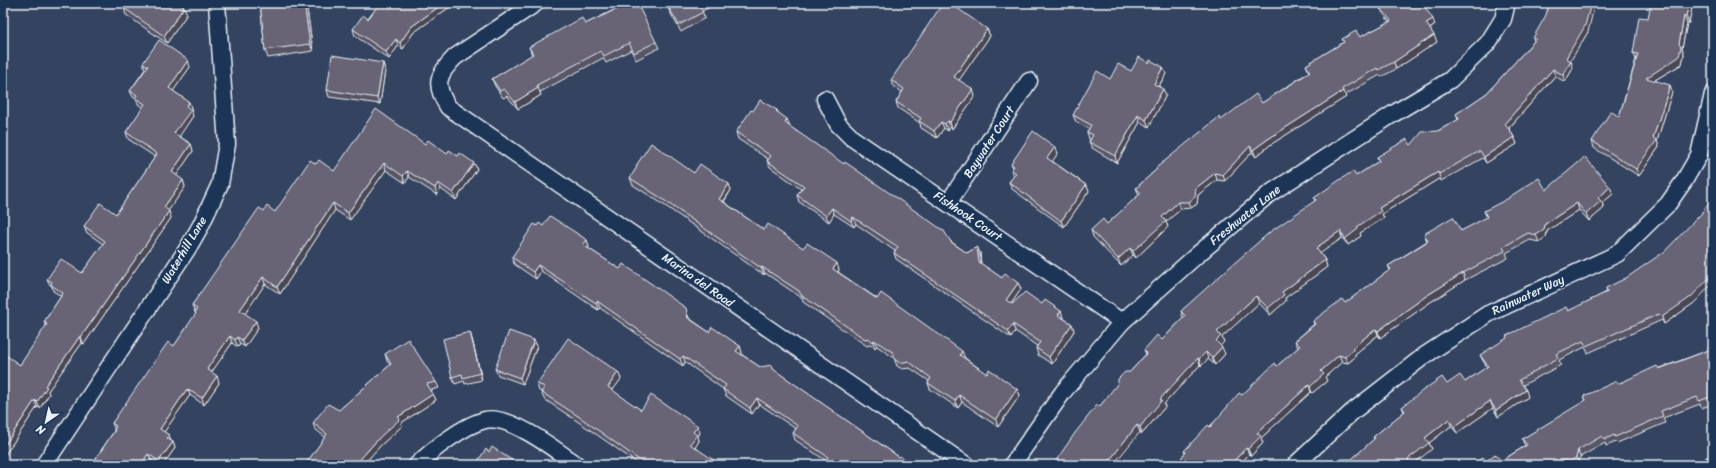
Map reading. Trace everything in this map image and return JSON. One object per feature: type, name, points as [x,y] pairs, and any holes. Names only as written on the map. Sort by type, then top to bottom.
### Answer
[{"type":"street","name":"Waterhill Lane","points":[[44,465],[188,248],[201,225],[220,184],[227,144],[217,3]]},
{"type":"street","name":"Marina del Road","points":[[536,3],[455,58],[446,66],[440,77],[438,88],[448,107],[966,465]]},
{"type":"street","name":"Freshwater Lane","points":[[1012,465],[1063,392],[1122,322],[1197,255],[1269,194],[1393,114],[1450,80],[1488,43],[1503,19],[1507,3]]},
{"type":"street","name":"Baywater Court","points":[[948,203],[1029,81]]},
{"type":"street","name":"Rainwater Way","points":[[1295,465],[1352,412],[1424,356],[1482,318],[1617,254],[1668,204],[1684,181],[1699,155],[1713,94]]},
{"type":"street","name":"Fishhook Court","points":[[825,99],[838,124],[852,138],[1122,322]]},
{"type":"street","points":[[417,465],[437,447],[456,434],[486,420],[506,422],[532,434],[577,465]]},
{"type":"building","points":[[127,3],[178,3],[184,7],[164,36],[124,8]]},
{"type":"building","points":[[260,3],[304,3],[310,44],[265,50]]},
{"type":"building","points":[[380,3],[444,3],[411,27],[400,43],[396,39],[386,52],[353,29],[363,15],[368,19]]},
{"type":"building","points":[[616,3],[637,3],[656,42],[634,53],[629,43],[604,56],[601,51],[537,85],[538,88],[515,102],[504,89],[500,91],[492,79],[533,54],[529,47],[582,18],[585,24],[619,8]]},
{"type":"building","points":[[666,3],[703,3],[699,5],[703,12],[679,25]]},
{"type":"building","points":[[943,3],[950,3],[987,29],[954,77],[973,89],[950,122],[948,121],[945,124],[941,122],[934,131],[919,121],[921,118],[896,102],[904,89],[891,80]]},
{"type":"building","points":[[1422,3],[1433,19],[1426,23],[1434,35],[1394,62],[1378,70],[1377,68],[1342,89],[1343,91],[1253,150],[1250,146],[1223,175],[1215,173],[1196,188],[1195,197],[1189,202],[1178,202],[1162,217],[1166,221],[1133,251],[1130,248],[1118,259],[1091,230],[1103,219],[1107,224],[1141,193],[1136,188],[1157,169],[1156,168],[1219,117],[1221,120],[1256,94],[1262,103],[1310,72],[1306,65],[1344,42],[1342,39],[1356,31],[1360,37],[1391,21],[1378,4]]},
{"type":"building","points":[[1549,3],[1591,3],[1585,26],[1566,58],[1571,61],[1563,75],[1553,69],[1505,123],[1514,137],[1484,157],[1480,151],[1439,174],[1438,172],[1379,208],[1381,211],[1357,227],[1358,229],[1345,239],[1340,231],[1316,248],[1325,260],[1282,292],[1284,295],[1268,308],[1256,296],[1217,332],[1221,336],[1216,341],[1222,347],[1212,358],[1206,352],[1199,359],[1198,358],[1160,399],[1162,400],[1140,427],[1137,425],[1106,465],[1053,465],[1097,405],[1100,406],[1118,383],[1118,379],[1125,372],[1130,372],[1147,353],[1144,350],[1157,335],[1162,340],[1185,316],[1181,311],[1270,232],[1316,200],[1314,198],[1338,181],[1353,171],[1356,176],[1379,161],[1377,157],[1407,139],[1411,145],[1422,132],[1438,131],[1459,119],[1456,114],[1487,93],[1536,39],[1533,38],[1546,15]]},
{"type":"building","points":[[1651,3],[1689,3],[1686,16],[1684,16],[1679,44],[1681,47],[1679,57],[1646,78],[1670,85],[1653,138],[1657,140],[1636,169],[1592,141],[1611,111],[1619,117],[1638,54],[1633,53],[1639,17],[1648,18]]},
{"type":"building","points":[[159,40],[188,60],[169,88],[189,102],[186,106],[191,110],[174,133],[191,144],[172,172],[183,180],[164,207],[169,211],[45,386],[47,387],[37,402],[35,400],[3,448],[4,354],[20,365],[47,324],[44,322],[63,293],[51,285],[52,282],[47,279],[61,259],[82,273],[105,241],[84,226],[100,203],[116,214],[157,154],[126,132],[145,104],[135,98],[137,95],[130,91],[148,66],[143,63]]},
{"type":"building","points":[[332,55],[383,63],[377,98],[327,90]]},
{"type":"building","points":[[1139,57],[1149,63],[1150,60],[1163,67],[1154,84],[1163,89],[1146,120],[1138,115],[1115,156],[1089,142],[1093,135],[1087,132],[1091,125],[1073,115],[1097,71],[1110,79],[1118,64],[1131,71]]},
{"type":"building","points":[[760,100],[777,110],[776,111],[787,119],[785,123],[844,164],[845,162],[944,231],[951,242],[967,253],[977,247],[979,262],[1002,278],[1005,273],[1018,283],[1006,300],[1012,304],[1025,292],[1042,304],[1045,300],[1061,311],[1058,315],[1072,324],[1049,357],[1036,348],[1040,342],[1013,324],[1008,331],[894,253],[898,247],[853,217],[851,221],[832,208],[826,216],[797,195],[804,186],[767,161],[771,156],[736,132]]},
{"type":"building","points":[[376,109],[425,144],[428,140],[447,154],[449,150],[458,156],[460,153],[474,163],[453,193],[438,183],[435,188],[407,171],[403,176],[384,163],[348,213],[333,203],[277,287],[263,277],[240,310],[256,321],[242,340],[237,337],[235,340],[230,336],[207,369],[217,376],[202,398],[187,389],[160,429],[169,435],[167,438],[173,442],[159,461],[148,454],[141,465],[83,465],[86,461],[92,464],[115,430],[116,426],[112,423],[168,342],[174,346],[196,313],[195,312],[197,309],[192,305],[259,208],[264,211],[267,206],[275,212],[310,160],[316,164],[319,160],[334,171]]},
{"type":"building","points":[[1033,131],[1055,147],[1047,158],[1086,185],[1061,221],[1009,182],[1016,173],[1011,170],[1014,166],[1011,164]]},
{"type":"building","points":[[651,143],[694,173],[700,164],[729,184],[719,199],[764,230],[768,224],[803,248],[807,243],[837,263],[833,269],[877,299],[881,293],[962,351],[960,355],[987,374],[989,369],[1017,389],[996,420],[959,395],[955,401],[928,383],[931,378],[908,361],[900,363],[894,359],[894,353],[874,340],[873,342],[868,338],[865,339],[801,295],[799,291],[762,267],[761,268],[630,178]]},
{"type":"building","points":[[1585,157],[1610,187],[1598,198],[1601,201],[1586,214],[1577,203],[1545,224],[1544,230],[1536,235],[1528,233],[1503,247],[1505,251],[1463,273],[1426,296],[1378,331],[1376,329],[1353,347],[1353,350],[1345,357],[1339,355],[1321,371],[1324,374],[1310,387],[1309,385],[1257,433],[1261,436],[1248,449],[1246,448],[1230,465],[1176,465],[1186,452],[1184,451],[1208,425],[1210,427],[1239,393],[1242,395],[1275,363],[1277,366],[1300,346],[1295,341],[1315,324],[1313,321],[1342,299],[1345,303],[1391,269],[1388,266],[1428,241],[1424,234],[1453,217],[1461,231],[1487,217],[1484,211],[1509,198],[1539,178],[1546,190]]},
{"type":"building","points":[[1713,196],[1713,274],[1691,297],[1662,317],[1659,314],[1586,346],[1583,341],[1556,354],[1558,358],[1519,380],[1526,390],[1496,410],[1490,401],[1454,427],[1449,419],[1425,438],[1429,443],[1408,459],[1409,460],[1405,465],[1337,465],[1341,459],[1352,459],[1375,438],[1373,437],[1405,411],[1402,407],[1442,377],[1447,384],[1460,375],[1465,382],[1488,366],[1480,355],[1507,338],[1506,336],[1566,307],[1568,311],[1607,292],[1606,288],[1626,278],[1664,252],[1701,214]]},
{"type":"building","points":[[550,216],[587,240],[583,245],[620,269],[623,264],[686,308],[688,318],[709,332],[712,327],[740,346],[736,351],[760,367],[772,365],[773,369],[899,457],[900,456],[913,465],[826,465],[824,463],[828,457],[793,433],[798,426],[757,398],[750,408],[723,389],[726,385],[683,356],[680,359],[597,301],[596,303],[538,265],[533,272],[512,257],[534,224],[537,226],[539,223],[543,226]]},
{"type":"building","points":[[509,331],[534,340],[520,378],[495,369]]},
{"type":"building","points":[[470,332],[480,373],[463,378],[462,374],[452,377],[443,339]]},
{"type":"building","points":[[568,338],[618,372],[608,387],[641,410],[651,395],[698,426],[693,432],[697,435],[690,444],[715,461],[713,465],[646,465],[581,418],[541,392],[545,387],[537,384]]},
{"type":"building","points":[[408,339],[436,382],[427,384],[433,394],[398,417],[400,419],[379,438],[355,465],[305,465],[327,434],[313,423],[328,404],[339,410],[391,364],[385,354]]},
{"type":"building","points":[[1713,346],[1713,396],[1699,401],[1697,397],[1661,411],[1663,416],[1615,437],[1614,435],[1604,440],[1602,436],[1578,450],[1576,458],[1570,461],[1562,460],[1553,465],[1474,465],[1483,457],[1486,461],[1495,454],[1501,461],[1527,445],[1522,439],[1586,400],[1584,396],[1617,381],[1618,384],[1657,366],[1659,369],[1709,350],[1708,348]]},
{"type":"building","points":[[492,447],[519,465],[475,465],[486,449],[489,452]]}]
